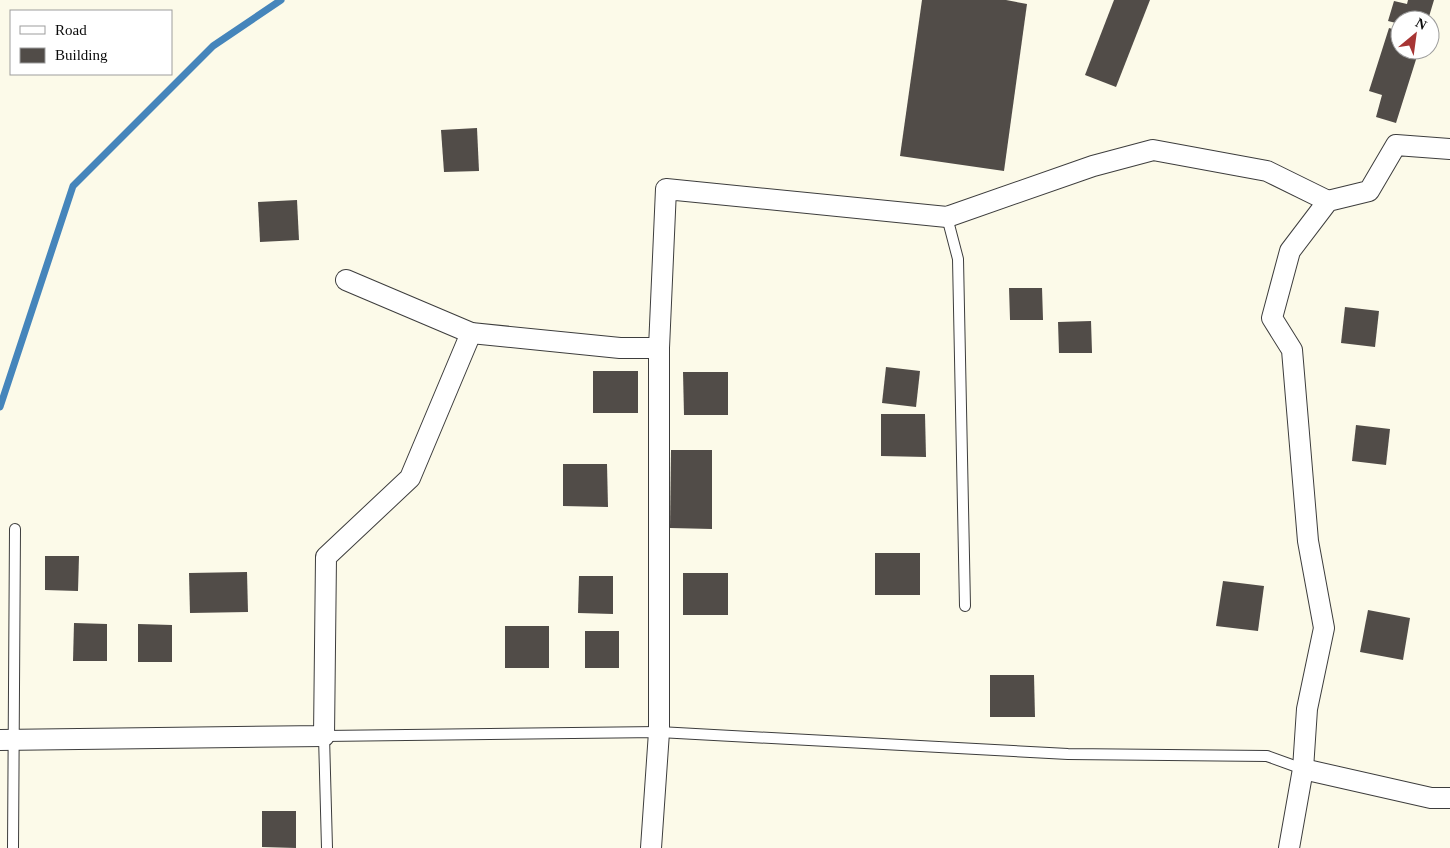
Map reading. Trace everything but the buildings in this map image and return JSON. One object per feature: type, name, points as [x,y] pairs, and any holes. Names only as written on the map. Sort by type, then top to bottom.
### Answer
[{"type":"street","points":[[1289,848],[1303,768],[1307,710],[1324,628],[1308,541],[1292,350],[1272,318],[1290,251],[1328,202],[1369,191],[1396,145],[1450,149]]},
{"type":"street","points":[[651,848],[659,732],[659,348],[666,189],[947,217],[1093,166],[1153,150],[1266,172],[1328,202]]},
{"type":"street","points":[[346,280],[471,333],[620,348],[659,348]]},
{"type":"street","points":[[7,740],[324,736],[326,557],[410,478],[471,333]]},
{"type":"street","points":[[1303,768],[1431,798],[1450,798]]},
{"type":"lane","points":[[947,217],[958,259],[965,606]]},
{"type":"lane","points":[[13,848],[7,740],[15,529]]},
{"type":"lane","points":[[326,848],[324,736],[659,732],[1068,754],[1267,756],[1303,768]]},
{"type":"waterway","points":[[0,407],[73,186],[213,46],[281,0]]}]
